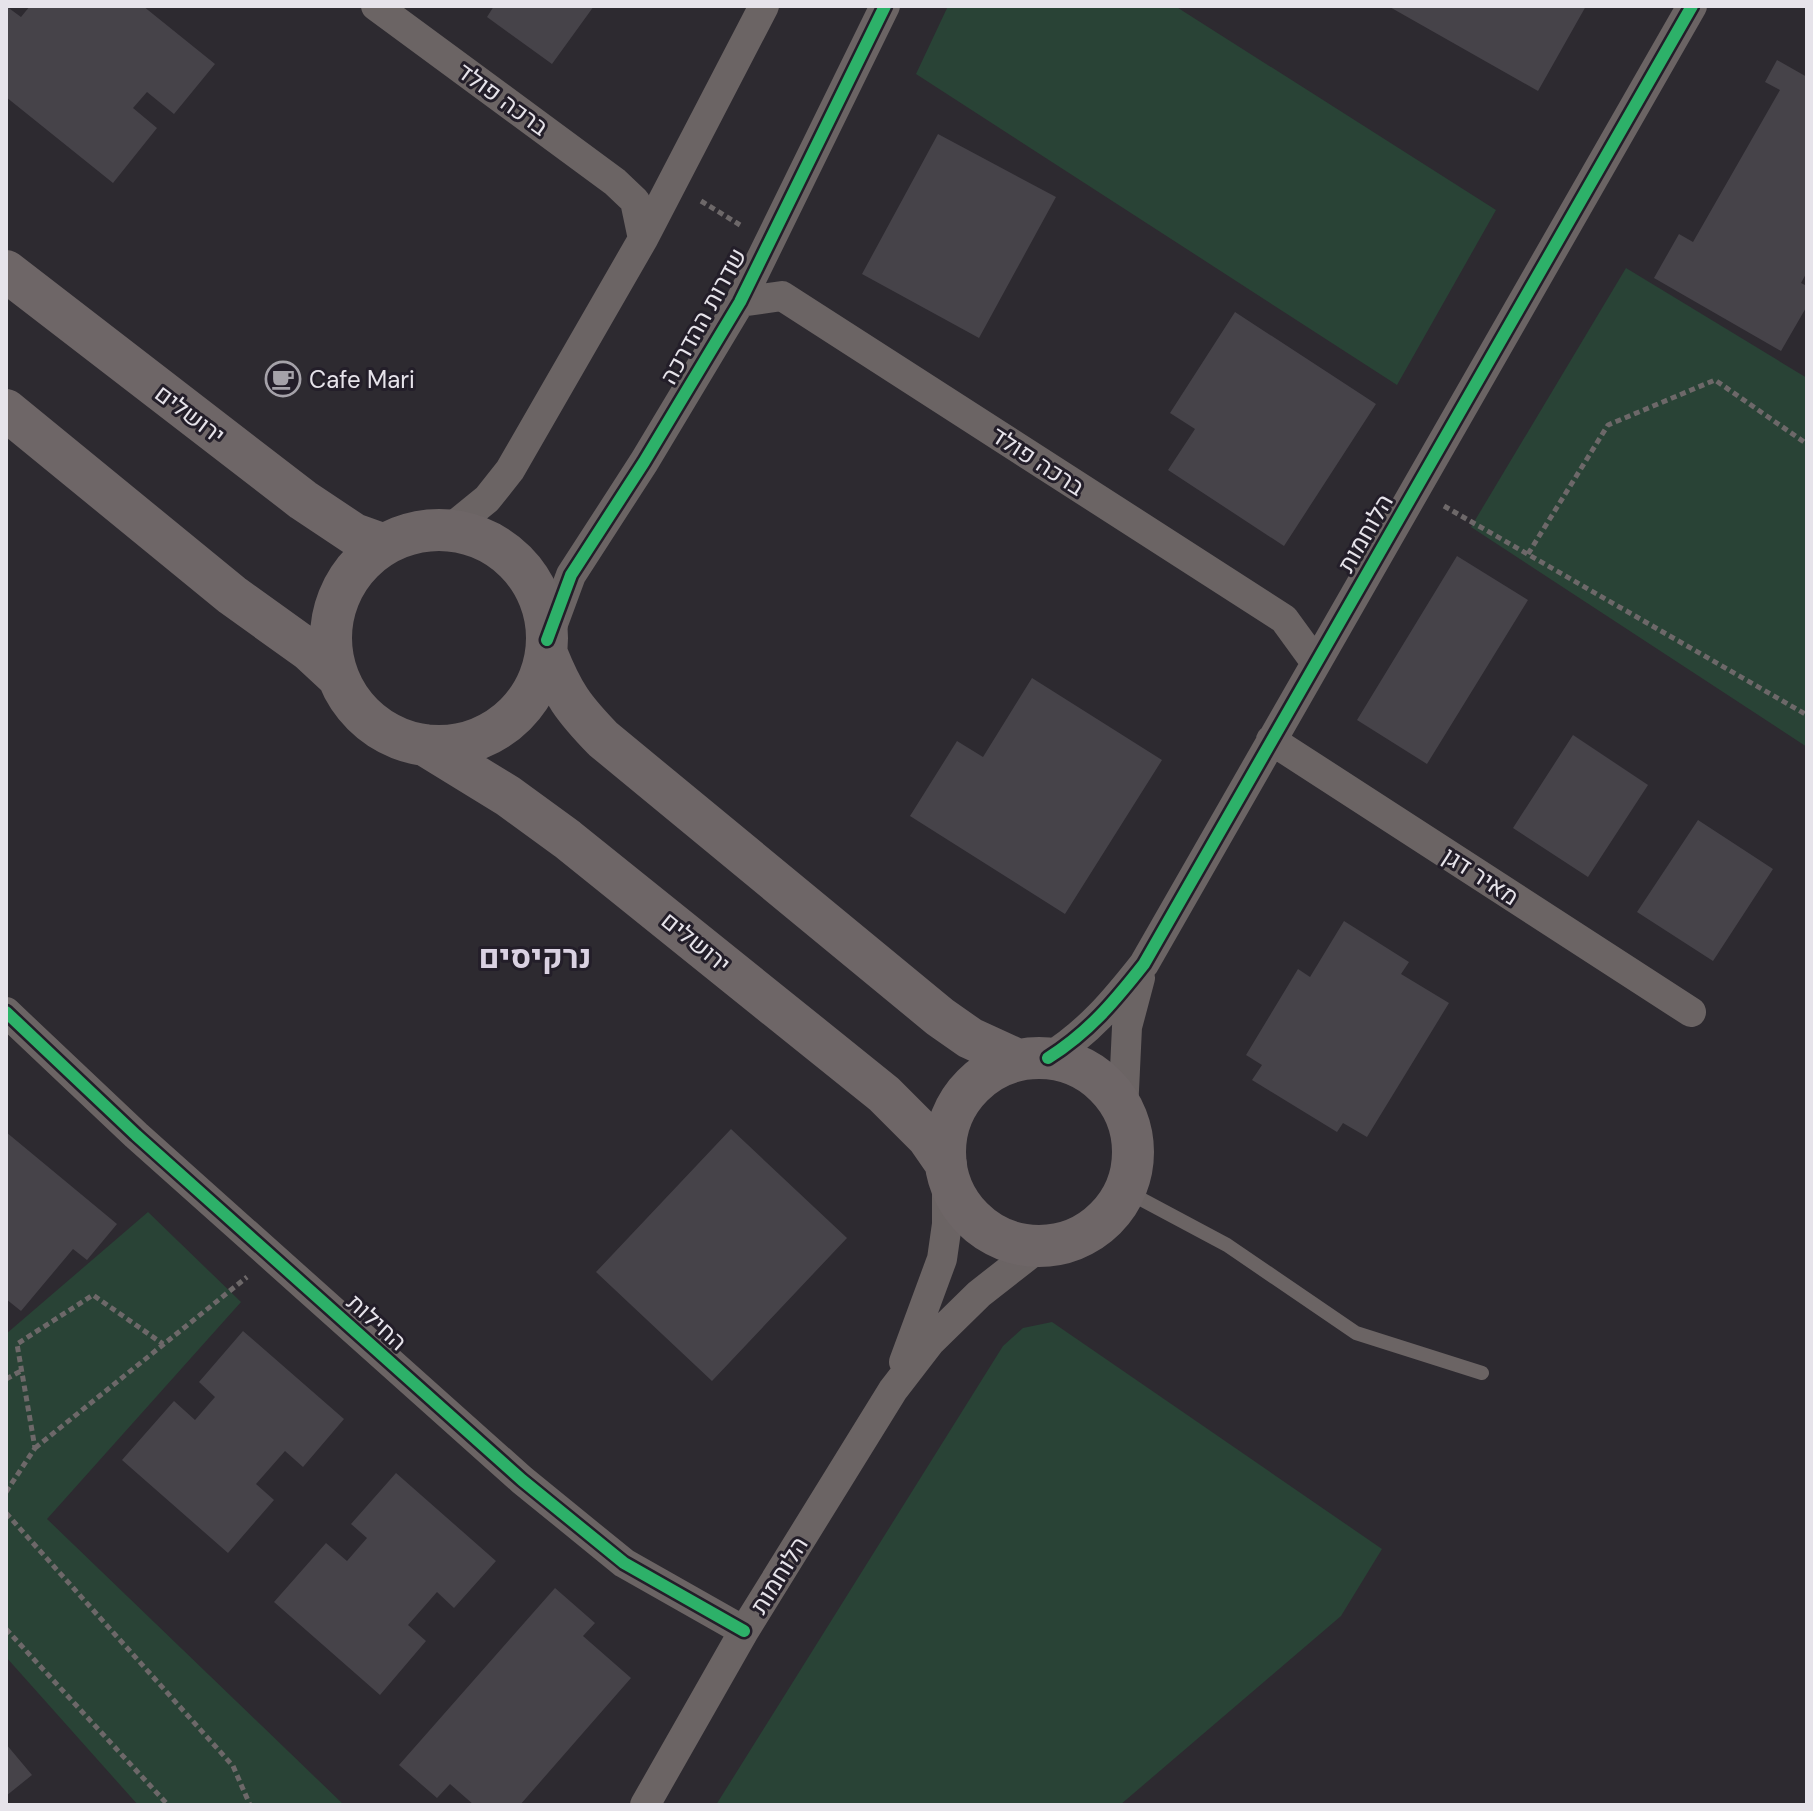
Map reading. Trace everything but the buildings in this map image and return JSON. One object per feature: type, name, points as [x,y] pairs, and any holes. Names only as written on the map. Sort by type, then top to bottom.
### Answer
[{"type":"street","name":"ברכה פולד","points":[[376,6],[615,182],[635,201],[643,239]]},
{"type":"street","points":[[450,529],[487,499],[510,470],[643,239],[764,6]]},
{"type":"street","name":"שדרות ההדרכה","points":[[547,647],[571,575],[644,462],[740,302],[885,6]]},
{"type":"street","name":"הלוחמות","points":[[1033,1059],[1077,1040],[1106,1011],[1144,964],[1692,6]]},
{"type":"street","name":"ירושלים","points":[[6,271],[303,500],[354,534],[382,544]]},
{"type":"street","name":"ברכה פולד","points":[[740,302],[782,296],[1284,619],[1316,663]]},
{"type":"street","points":[[6,410],[232,595],[310,651],[338,677]]},
{"type":"street","points":[[450,529],[486,539],[516,560],[537,590],[548,625],[547,647],[546,662],[532,696],[508,723],[476,741],[440,747],[405,741],[373,725],[349,699],[338,677],[330,632],[337,597],[355,567],[382,544],[415,531],[450,529]]},
{"type":"street","points":[[547,647],[560,689],[603,739],[940,1017],[970,1038],[1033,1059],[1079,1067],[1105,1085],[1123,1111],[1132,1141],[1131,1173],[1119,1202],[1098,1226],[1070,1241],[1039,1247],[1009,1241],[982,1227],[961,1205],[947,1171],[944,1147],[951,1117],[966,1091],[989,1071],[1033,1059]]},
{"type":"street","name":"מאיר דגן","points":[[1271,740],[1691,1012]]},
{"type":"street","name":"ירושלים","points":[[425,745],[508,796],[567,839],[884,1094],[928,1138],[947,1171]]},
{"type":"street","name":"הלוחמות","points":[[1123,1111],[1127,1027],[1144,964]]},
{"type":"street","name":"החילות","points":[[6,1012],[136,1135],[522,1480],[624,1563],[744,1631]]},
{"type":"street","name":"הלוחמות","points":[[893,1390],[942,1259],[947,1224],[947,1171]]},
{"type":"street","name":"הלוחמות","points":[[645,1805],[744,1631],[893,1390],[939,1332],[979,1294],[1039,1247]]},
{"type":"lane","points":[[1124,1190],[1227,1245],[1356,1333],[1482,1373]]},
{"type":"path","points":[[671,184],[769,242]]},
{"type":"path","points":[[1528,554],[1608,425],[1715,380],[1807,444]]},
{"type":"path","points":[[1416,490],[1807,715]]},
{"type":"path","points":[[6,1492],[35,1448],[272,1256]]},
{"type":"path","points":[[35,1448],[17,1344],[93,1295],[163,1344]]},
{"type":"path","points":[[6,1379],[21,1371]]},
{"type":"path","points":[[6,1513],[233,1766],[250,1805]]},
{"type":"path","points":[[6,1629],[168,1805]]},
{"type":"green space","points":[[948,6],[1175,6],[1496,210],[1397,385],[916,74]]},
{"type":"green space","points":[[1626,268],[1807,378],[1807,747],[1471,527]]},
{"type":"green space","points":[[148,1212],[241,1302],[47,1519],[344,1805],[138,1805],[6,1657],[6,1334]]},
{"type":"green space","points":[[1052,1322],[1382,1549],[1341,1616],[1120,1805],[716,1805],[1003,1346],[1023,1328]]},
{"type":"cycle path","points":[[547,640],[571,575],[644,462],[740,302],[885,6]]},
{"type":"cycle path","points":[[1048,1058],[1100,1016],[1144,964],[1692,6]]},
{"type":"cycle path","points":[[6,1012],[136,1135],[522,1480],[624,1563],[744,1631]]},
{"type":"place","name":"Cafe Mari","points":[[283,379]]},
{"type":"district","name":"נרקיסים","points":[[535,957]]}]
